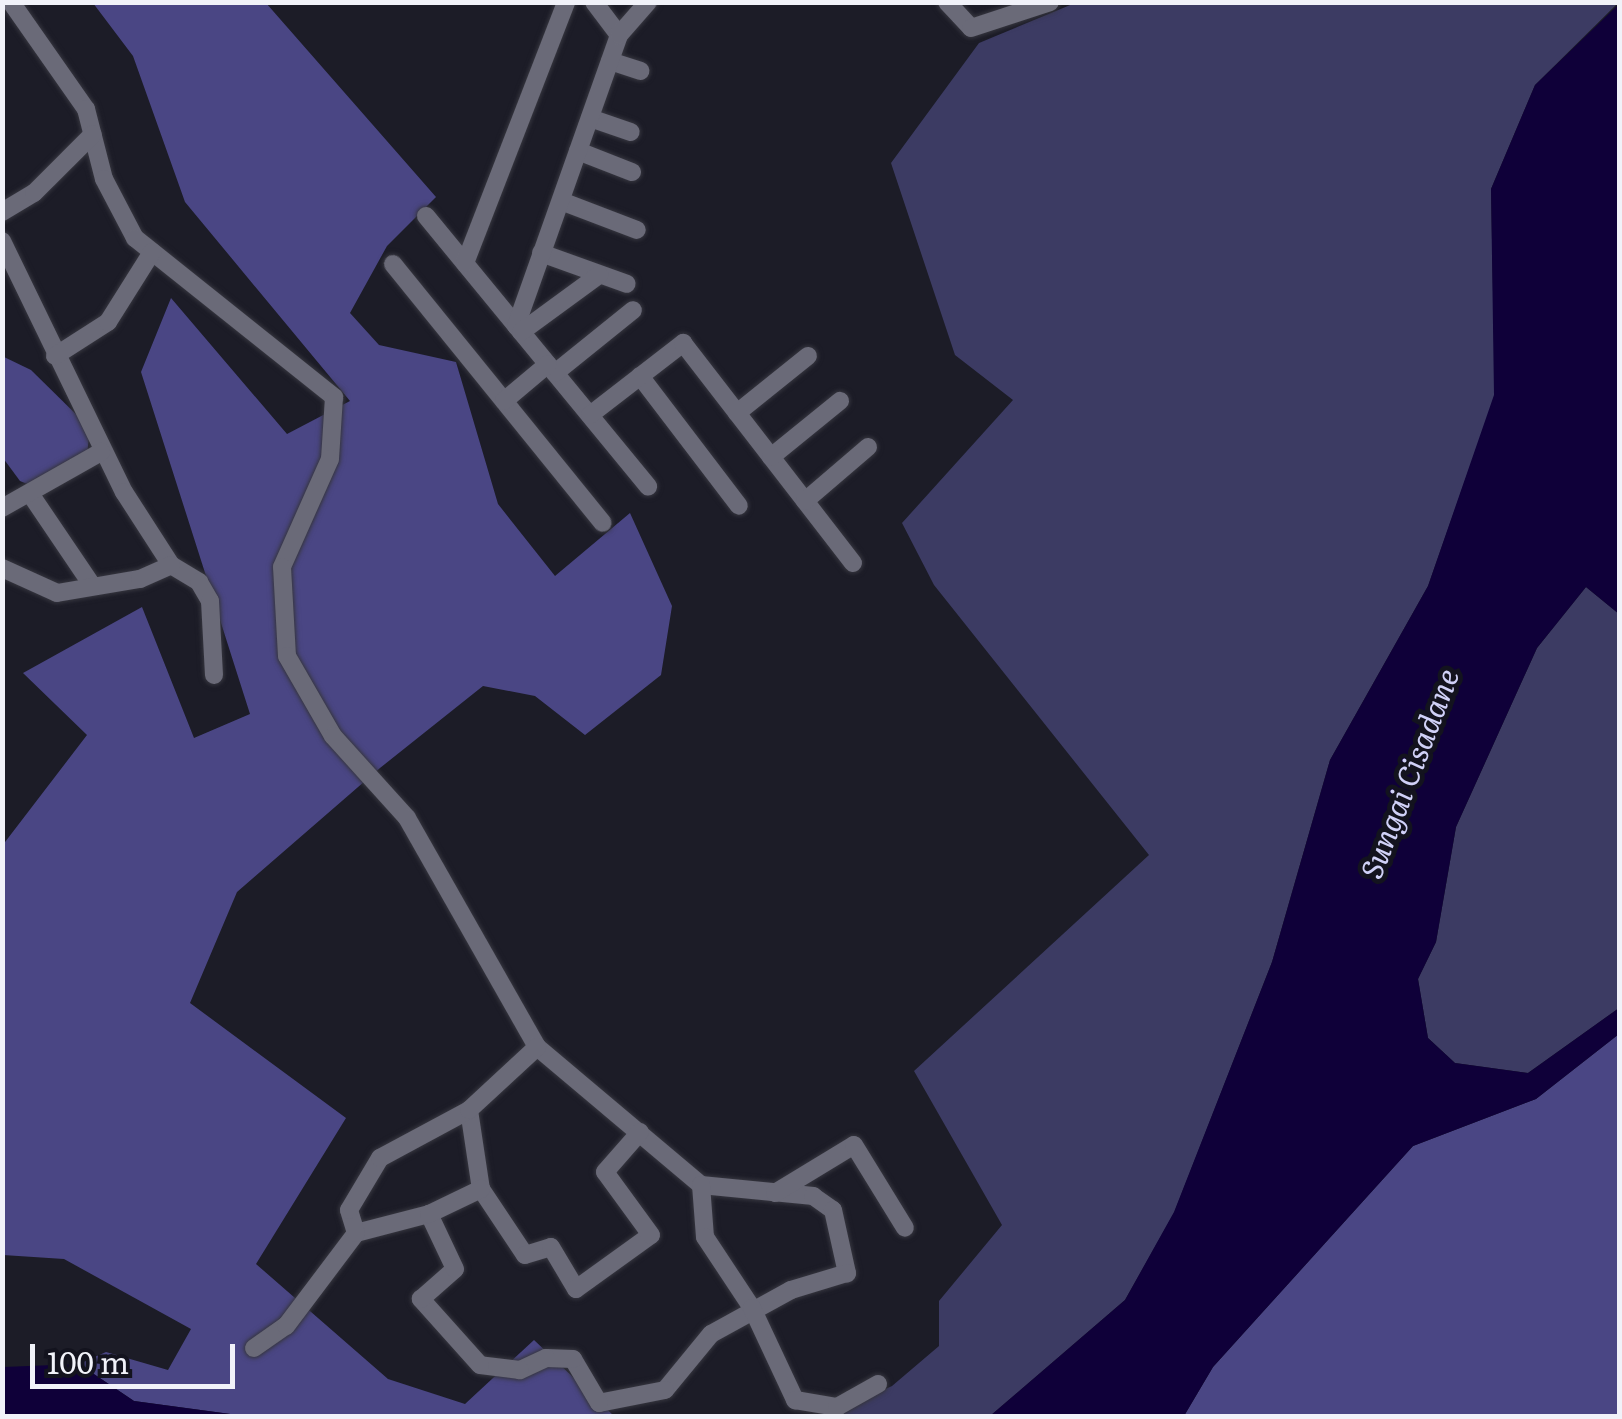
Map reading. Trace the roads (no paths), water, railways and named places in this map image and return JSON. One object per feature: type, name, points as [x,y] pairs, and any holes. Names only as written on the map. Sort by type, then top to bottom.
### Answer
[{"type":"street","points":[[11,2],[86,109],[118,210],[152,252],[244,317],[334,397],[330,459],[282,567],[287,656],[334,736],[407,818],[538,1047],[701,1185],[813,1196],[833,1210],[848,1273],[752,1308],[711,1334],[665,1390],[599,1403],[574,1359],[546,1358],[520,1370],[480,1365],[421,1299],[454,1269],[429,1214]]},
{"type":"street","points":[[465,264],[566,2]]},
{"type":"street","points":[[594,2],[619,34]]},
{"type":"street","points":[[518,329],[541,252],[619,34],[648,2]]},
{"type":"street","points":[[947,2],[971,28],[1024,6],[1050,2]]},
{"type":"street","points":[[610,61],[640,71]]},
{"type":"street","points":[[590,118],[631,132]]},
{"type":"street","points":[[2,212],[34,193],[92,134]]},
{"type":"street","points":[[578,152],[632,172]]},
{"type":"street","points":[[561,201],[638,230]]},
{"type":"street","points":[[426,216],[648,486]]},
{"type":"street","points":[[2,241],[102,452],[171,566],[199,582],[210,601],[214,675]]},
{"type":"street","points":[[55,356],[108,322],[152,252]]},
{"type":"street","points":[[541,252],[627,284]]},
{"type":"street","points":[[393,264],[603,523]]},
{"type":"street","points":[[518,329],[599,275]]},
{"type":"street","points":[[504,401],[633,310]]},
{"type":"street","points":[[590,415],[683,343],[853,563]]},
{"type":"street","points":[[737,413],[808,356]]},
{"type":"street","points":[[640,376],[738,506]]},
{"type":"street","points":[[771,457],[840,401]]},
{"type":"street","points":[[804,501],[868,447]]},
{"type":"street","points":[[2,508],[102,452]]},
{"type":"street","points":[[31,495],[90,582]]},
{"type":"street","points":[[2,568],[57,593],[90,582],[140,579],[171,566]]},
{"type":"street","points":[[356,1233],[349,1210],[380,1158],[469,1110],[538,1047]]},
{"type":"street","points":[[469,1110],[480,1189],[525,1255],[551,1247],[576,1289],[650,1234],[605,1172],[640,1132]]},
{"type":"street","points":[[774,1194],[854,1144],[905,1228]]},
{"type":"street","points":[[701,1185],[705,1236],[752,1308],[795,1400],[837,1407],[878,1384]]},
{"type":"street","points":[[254,1348],[286,1326],[356,1233],[429,1214],[480,1189]]},
{"type":"water","name":"Sungai Cisadane","points":[[1620,3],[1619,614],[1586,587],[1537,648],[1456,827],[1436,942],[1418,979],[1428,1038],[1455,1063],[1528,1073],[1619,1008],[1619,1034],[1536,1099],[1413,1146],[1213,1367],[1184,1416],[990,1416],[1125,1300],[1174,1212],[1272,962],[1330,760],[1428,586],[1494,395],[1491,189],[1535,85]]},
{"type":"water","points":[[79,1364],[134,1401],[245,1416],[3,1416],[3,1367]]}]
